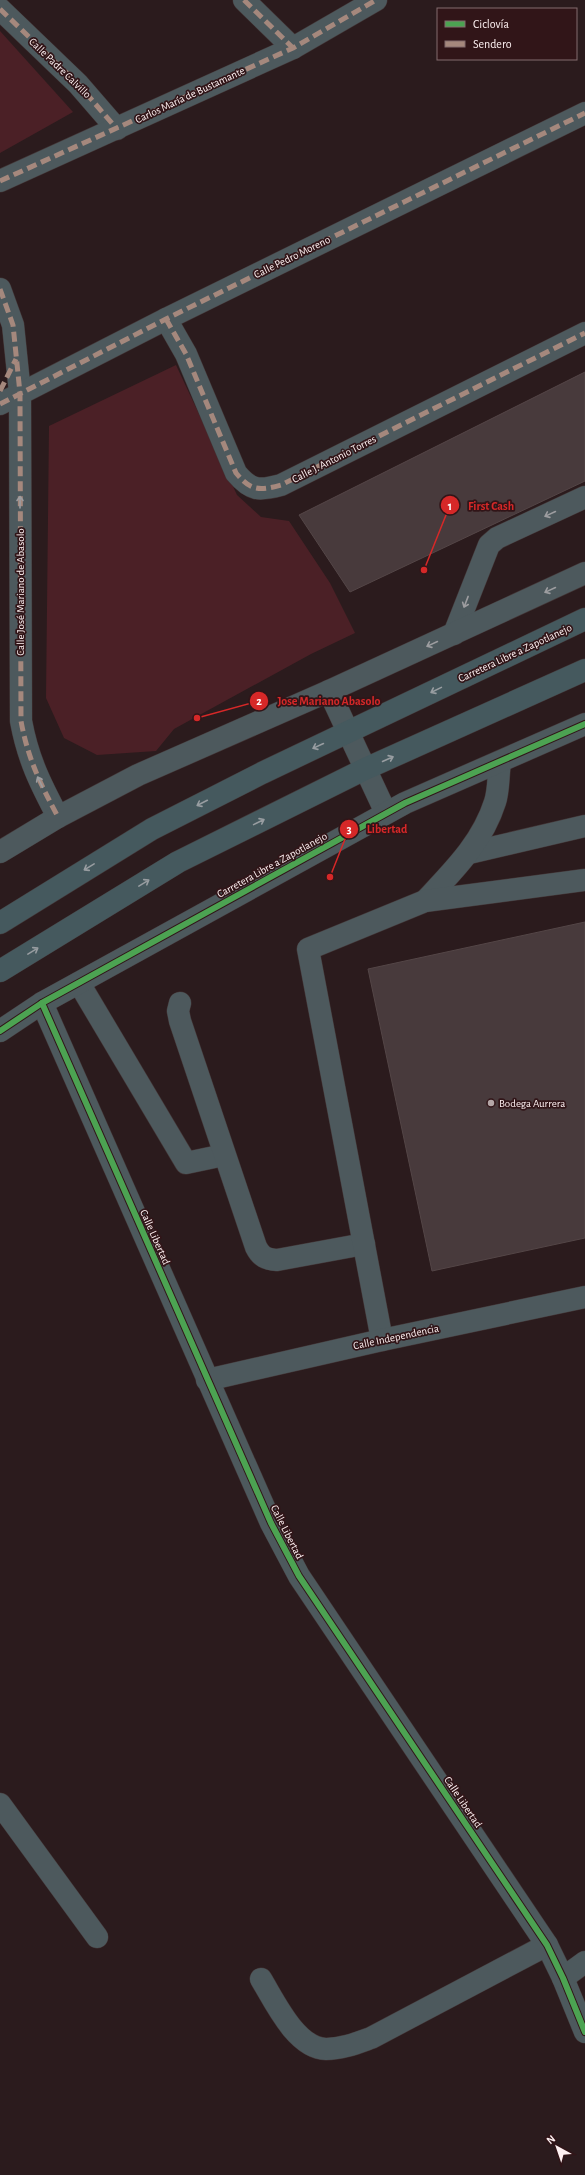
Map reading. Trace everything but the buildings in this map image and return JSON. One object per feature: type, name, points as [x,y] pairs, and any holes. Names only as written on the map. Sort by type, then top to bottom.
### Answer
[{"type":"main road","name":"Carretera Libre a Zapotlanejo","points":[[0,923],[152,829],[262,773],[585,620]]},
{"type":"main road","points":[[0,971],[178,862],[365,769],[585,670]]},
{"type":"street","points":[[244,0],[293,48]]},
{"type":"street","name":"Carlos María de Bustamante","points":[[0,181],[293,48],[376,0]]},
{"type":"street","name":"Calle Padre Calvillo","points":[[0,9],[78,84],[117,129]]},
{"type":"street","name":"Calle Pedro Moreno","points":[[0,404],[10,392],[166,319],[585,113]]},
{"type":"street","name":"Calle José Mariano de Abasolo","points":[[0,289],[13,325],[16,359],[10,392],[21,721],[29,757],[58,817]]},
{"type":"street","name":"Calle J. Antonio Torres","points":[[166,319],[186,354],[236,473],[243,482],[253,488],[266,489],[281,486],[585,333]]},
{"type":"street","points":[[454,634],[487,549],[492,541],[585,497]]},
{"type":"street","points":[[0,852],[58,817],[138,775],[329,692],[585,573]]},
{"type":"street","points":[[329,692],[386,813]]},
{"type":"street","name":"Carretera Libre a Zapotlanejo","points":[[0,1031],[42,1003],[386,813],[585,724]]},
{"type":"street","points":[[425,901],[469,853],[486,825],[496,801],[500,763]]},
{"type":"street","points":[[469,853],[585,826]]},
{"type":"street","points":[[382,1340],[308,949],[425,901],[585,880]]},
{"type":"street","points":[[80,983],[186,1163],[224,1155]]},
{"type":"street","name":"Calle Libertad","points":[[42,1003],[270,1523],[299,1576],[547,1945],[564,1978],[585,2032]]},
{"type":"street","points":[[180,1003],[178,1011],[180,1021],[224,1155],[260,1255],[268,1260],[277,1260],[364,1244]]},
{"type":"street","name":"Calle Independencia","points":[[207,1380],[382,1340],[585,1297]]},
{"type":"street","points":[[0,1804],[97,1937]]},
{"type":"street","points":[[261,1979],[292,2028],[305,2042],[325,2049],[347,2047],[371,2038],[547,1945]]},
{"type":"street","points":[[564,1978],[585,1962]]},
{"type":"shaded area","points":[[0,31],[73,112],[0,153]]},
{"type":"shaded area","points":[[176,365],[237,495],[261,517],[289,521],[330,583],[355,633],[311,654],[174,729],[156,751],[97,755],[64,738],[46,698],[49,426]]},
{"type":"marked path","points":[[244,0],[293,48]]},
{"type":"marked path","points":[[0,181],[293,48],[376,0]]},
{"type":"marked path","points":[[0,9],[78,84],[117,129]]},
{"type":"marked path","points":[[0,404],[166,319],[585,113]]},
{"type":"marked path","points":[[0,289],[13,325],[20,393],[21,721],[27,747],[35,770],[58,817]]},
{"type":"marked path","points":[[166,319],[186,354],[236,473],[246,483],[261,489],[281,485],[585,333]]},
{"type":"marked path","points":[[0,391],[16,359]]},
{"type":"cycle path","points":[[0,1031],[42,1003],[405,803],[585,724]]},
{"type":"cycle path","points":[[42,1003],[271,1523],[299,1576],[547,1945],[563,1978],[585,2032]]},
{"type":"place","name":"First Cash","points":[[424,570]]},
{"type":"place","name":"Jose Mariano Abasolo","points":[[197,718]]},
{"type":"place","name":"Libertad","points":[[330,877]]},
{"type":"place","name":"Bodega Aurrera","points":[[491,1103]]}]
